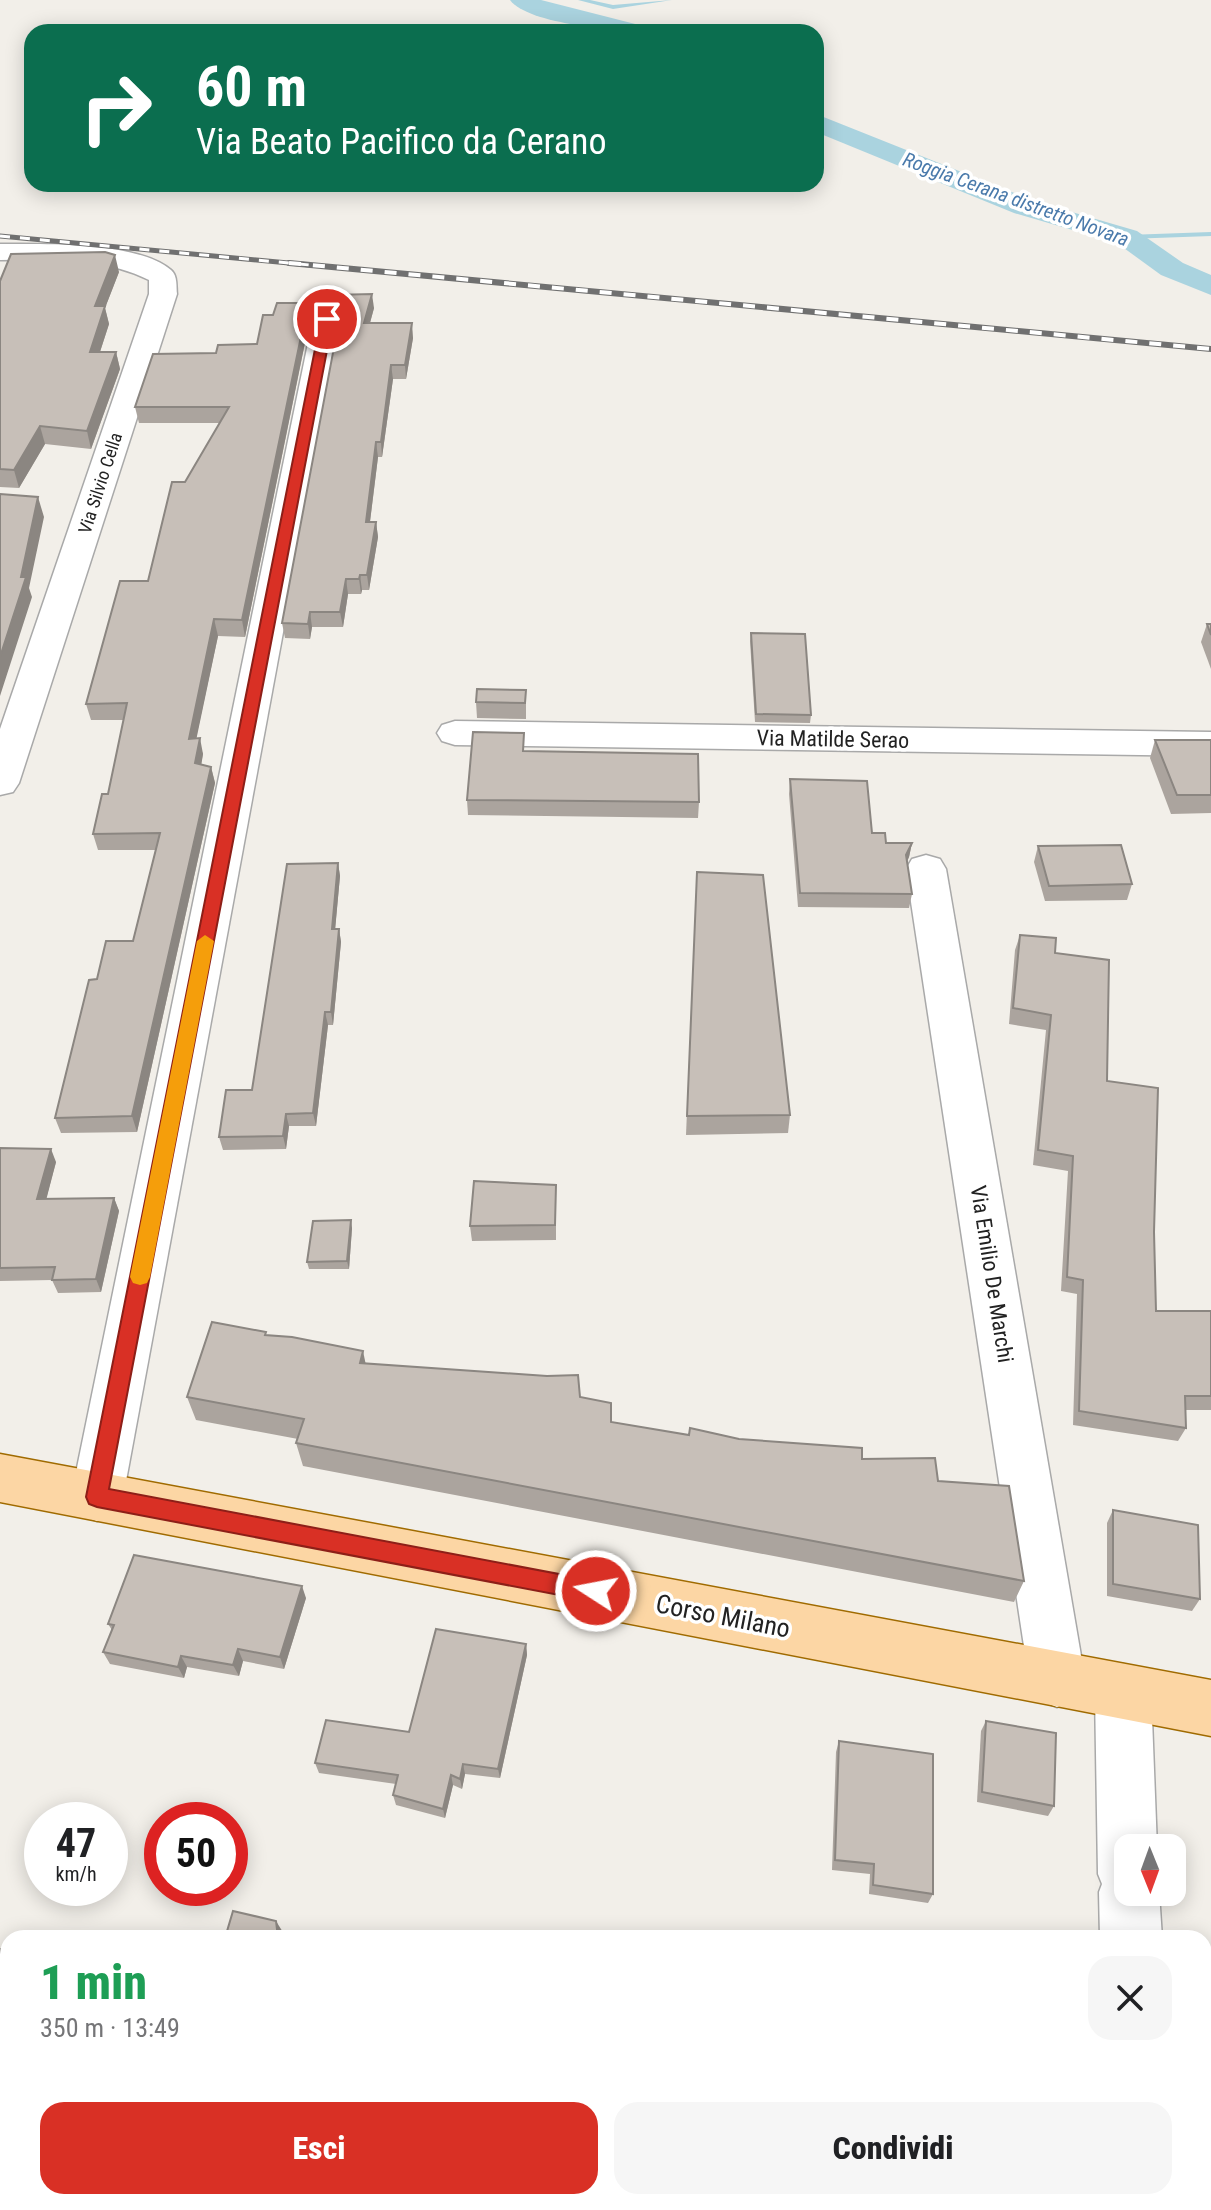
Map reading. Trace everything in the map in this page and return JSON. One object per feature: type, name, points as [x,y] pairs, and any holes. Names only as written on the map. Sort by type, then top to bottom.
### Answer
[{"type":"main road","name":"Corso Milano","points":[[0,1478],[1211,1708]]},
{"type":"street","name":"Via Silvio Cella","points":[[0,252],[66,252],[138,262],[162,276],[163,294],[0,783]]},
{"type":"street","points":[[97,1497],[327,319]]},
{"type":"street","name":"Via Matilde Serao","points":[[455,733],[1211,744]]},
{"type":"street","name":"Via Emilio De Marchi","points":[[926,869],[1057,1679]]},
{"type":"street","points":[[1123,1692],[1127,1834]]},
{"type":"street","points":[[1130,1906],[1131,1930]]},
{"type":"building","points":[[105,252],[115,255],[95,306],[105,306],[90,352],[116,352],[87,431],[40,426],[14,470],[0,469],[0,281],[11,254]]},
{"type":"building","points":[[372,294],[364,323],[412,323],[405,365],[391,365],[381,442],[376,442],[366,522],[376,522],[367,575],[360,575],[359,579],[346,579],[340,612],[310,612],[308,624],[282,623],[342,305],[338,297],[331,295]]},
{"type":"building","points":[[277,303],[308,303],[242,620],[214,619],[189,739],[200,738],[195,763],[211,767],[132,1116],[55,1118],[89,980],[97,979],[106,941],[133,941],[160,833],[93,834],[102,794],[108,794],[127,703],[86,704],[120,581],[148,581],[172,482],[185,482],[229,407],[135,407],[153,354],[216,353],[218,345],[257,344],[263,315],[273,315]]},
{"type":"building","points":[[0,494],[38,497],[21,577],[26,577],[0,657]]},
{"type":"building","points":[[751,633],[805,634],[811,715],[756,714]]},
{"type":"building","points":[[477,689],[526,690],[525,703],[476,702]]},
{"type":"building","points":[[473,732],[524,733],[523,751],[698,754],[699,802],[467,800]]},
{"type":"building","points":[[1155,740],[1211,740],[1211,795],[1177,795]]},
{"type":"building","points":[[790,779],[867,781],[872,833],[885,833],[886,843],[912,843],[906,855],[912,894],[800,893]]},
{"type":"building","points":[[1121,845],[1132,884],[1049,886],[1038,846]]},
{"type":"building","points":[[338,863],[332,929],[339,929],[331,1012],[325,1012],[313,1113],[286,1114],[283,1136],[219,1137],[226,1090],[252,1090],[287,864]]},
{"type":"building","points":[[697,872],[763,875],[790,1115],[687,1116]]},
{"type":"building","points":[[1020,935],[1056,938],[1055,953],[1109,960],[1107,1081],[1158,1088],[1154,1232],[1156,1311],[1211,1311],[1211,1396],[1185,1396],[1186,1428],[1079,1411],[1083,1280],[1067,1277],[1073,1156],[1038,1150],[1051,1015],[1013,1008]]},
{"type":"building","points":[[0,1148],[51,1149],[37,1199],[114,1198],[96,1279],[52,1280],[55,1267],[0,1268]]},
{"type":"building","points":[[474,1181],[556,1185],[555,1225],[470,1226]]},
{"type":"building","points":[[351,1220],[347,1261],[307,1262],[313,1221]]},
{"type":"building","points":[[212,1322],[266,1332],[265,1335],[363,1351],[360,1363],[547,1376],[578,1375],[580,1397],[611,1403],[611,1422],[689,1435],[690,1428],[739,1439],[862,1448],[862,1459],[935,1458],[938,1481],[1009,1486],[1024,1581],[296,1443],[304,1419],[187,1397]]},
{"type":"building","points":[[1113,1510],[1198,1525],[1200,1599],[1113,1584]]},
{"type":"building","points":[[134,1555],[302,1586],[280,1657],[238,1649],[233,1665],[181,1656],[178,1667],[103,1652],[114,1625],[108,1624]]},
{"type":"building","points":[[436,1629],[526,1644],[498,1769],[463,1764],[460,1779],[451,1775],[443,1809],[393,1795],[398,1775],[315,1763],[326,1720],[409,1732]]},
{"type":"building","points":[[986,1721],[1056,1733],[1054,1806],[982,1792]]},
{"type":"building","points":[[839,1741],[933,1754],[933,1894],[873,1885],[874,1864],[835,1860]]},
{"type":"building","points":[[233,1911],[276,1921],[277,1930],[227,1930]]},
{"type":"waterway","name":"Roggia Cerana distretto Novara","points":[[522,0],[536,7],[605,24]]},
{"type":"waterway","points":[[581,0],[613,7],[669,0]]},
{"type":"waterway","name":"Roggia Cerana distretto Novara","points":[[824,125],[1024,207],[1127,237],[1172,269],[1211,286]]},
{"type":"waterway","points":[[1127,237],[1211,234]]},
{"type":"railway","points":[[0,236],[310,265]]},
{"type":"railway","points":[[289,263],[1211,349]]},
{"type":"slow traffic","points":[[140,1277],[205,941]]},
{"type":"route","points":[[327,319],[97,1497],[596,1591]]}]
